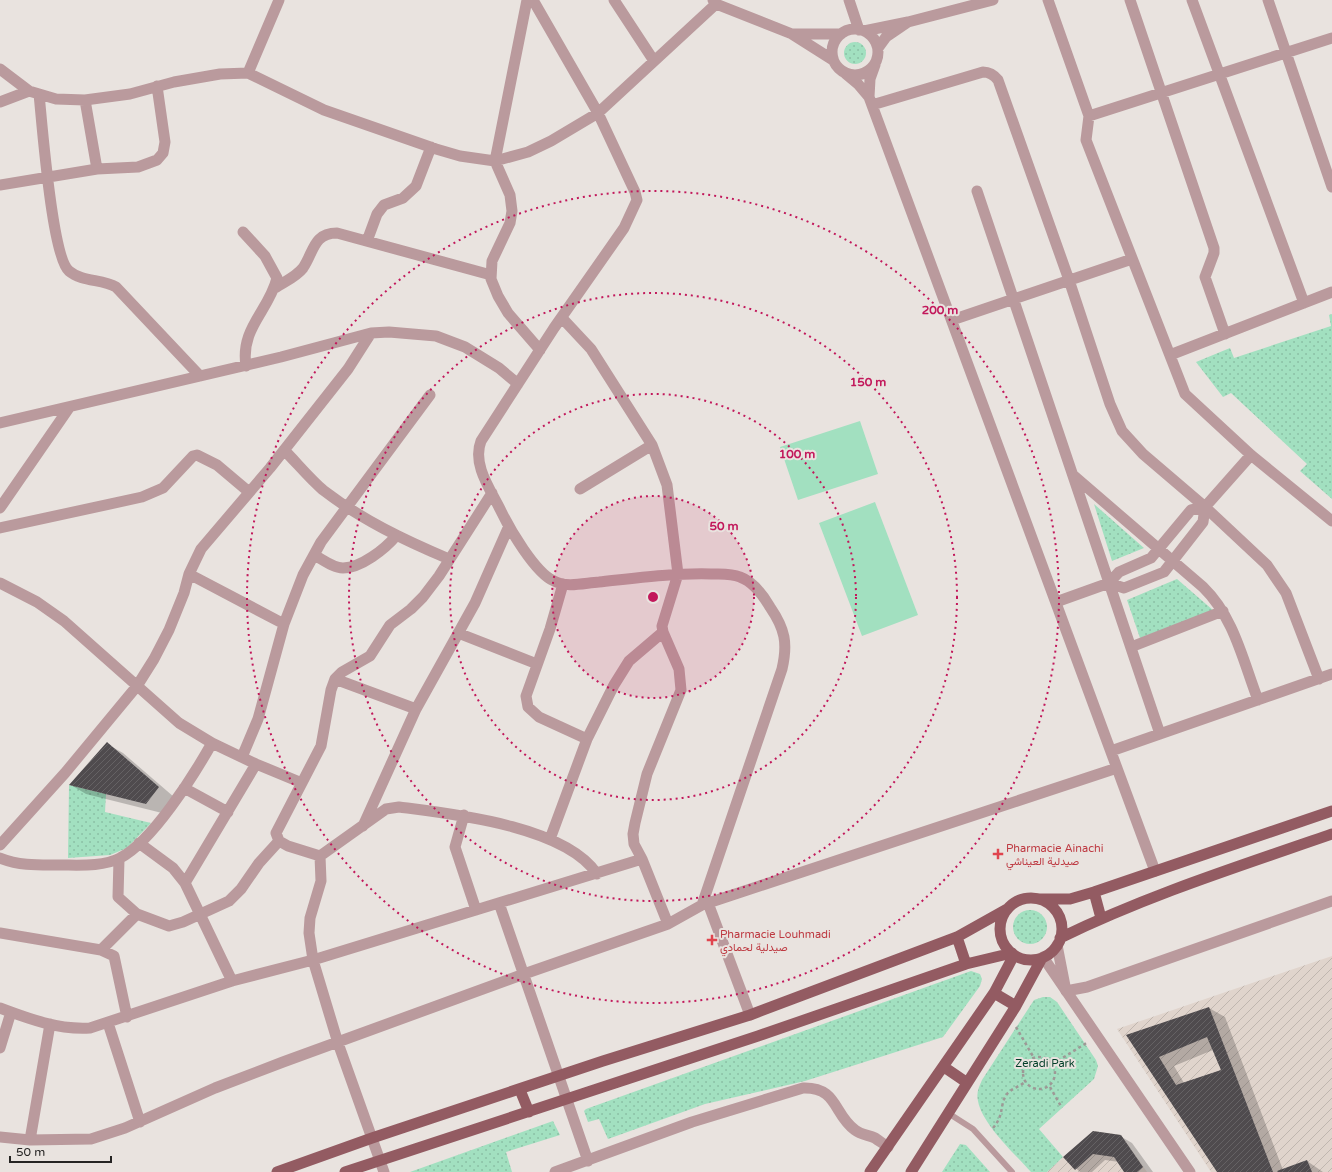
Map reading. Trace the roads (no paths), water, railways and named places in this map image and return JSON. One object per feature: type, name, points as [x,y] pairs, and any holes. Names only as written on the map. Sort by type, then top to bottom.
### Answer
[{"type":"main road","points":[[277,1172],[372,1138],[520,1090],[558,1076],[750,1015],[957,937],[1022,899],[1070,899],[1332,811]]},
{"type":"main road","points":[[1007,909],[1002,917],[1000,927],[1001,936],[1005,946],[1013,954],[1027,960],[1042,958],[1051,952],[1059,942],[1101,918],[1164,892],[1332,834]]},
{"type":"main road","points":[[1094,892],[1101,918]]},
{"type":"main road","points":[[1040,899],[1052,907],[1060,919],[1062,929],[1059,942]]},
{"type":"main road","points":[[957,937],[966,964]]},
{"type":"main road","points":[[345,1172],[450,1136],[529,1112],[566,1098],[758,1036],[966,964],[1013,954]]},
{"type":"main road","points":[[870,1172],[994,993],[1013,954]]},
{"type":"main road","points":[[911,1172],[966,1082],[1016,1006],[1042,958]]},
{"type":"main road","points":[[994,993],[1016,1006]]},
{"type":"main road","points":[[944,1067],[966,1082]]},
{"type":"main road","points":[[520,1090],[529,1112]]},
{"type":"street","points":[[248,73],[279,0]]},
{"type":"street","points":[[527,0],[496,161],[510,195],[512,211],[510,223],[492,261],[491,275],[498,296],[508,313],[540,350]]},
{"type":"street","points":[[533,0],[598,114],[635,192],[637,200],[624,228],[518,384],[478,449],[478,458],[492,493],[509,526],[542,572],[554,582],[563,584],[678,574],[731,574],[749,582],[756,587],[766,600],[782,627],[786,646],[782,670],[705,904],[750,1015]]},
{"type":"street","points":[[614,0],[654,61]]},
{"type":"street","points":[[849,0],[861,30],[870,35],[878,48]]},
{"type":"street","points":[[792,34],[841,34],[847,31],[908,22],[993,0]]},
{"type":"street","points":[[1048,0],[1089,116],[1086,140],[1185,394],[1251,455],[1332,521]]},
{"type":"street","points":[[1130,0],[1214,248],[1214,253],[1206,277],[1225,334]]},
{"type":"street","points":[[1192,0],[1218,76],[1304,303]]},
{"type":"street","points":[[1268,0],[1332,186]]},
{"type":"street","points":[[0,69],[34,92],[56,99],[85,100],[130,94],[157,86],[220,74],[248,73],[324,110],[460,156],[496,161],[528,152],[551,141],[598,114],[714,2],[792,34],[833,60],[842,72],[858,84],[871,101],[1155,871]]},
{"type":"street","points":[[871,101],[870,79],[878,48],[886,37],[908,22]]},
{"type":"street","points":[[833,60],[833,45],[841,34]]},
{"type":"street","points":[[1089,116],[1160,92],[1218,76],[1332,38]]},
{"type":"street","points":[[842,72],[849,74],[864,73],[875,63]]},
{"type":"street","points":[[871,101],[983,72],[987,72],[995,76],[1069,280],[1110,404],[1122,431],[1143,454],[1262,558],[1277,578],[1298,622],[1319,679]]},
{"type":"street","points":[[0,185],[97,169],[138,167],[157,160],[163,154],[165,142],[157,86]]},
{"type":"street","points":[[0,102],[34,92]]},
{"type":"street","points":[[34,92],[58,246],[62,261],[69,271],[84,277],[109,283],[116,287],[200,376]]},
{"type":"street","points":[[85,100],[97,169]]},
{"type":"street","points":[[367,241],[377,214],[384,205],[403,198],[416,186],[431,147]]},
{"type":"street","points":[[977,191],[1160,734]]},
{"type":"street","points":[[243,232],[265,256],[277,278],[274,288],[245,342],[244,354],[246,366]]},
{"type":"street","points":[[274,288],[295,276],[302,269],[319,238],[326,233],[337,233],[491,275]]},
{"type":"street","points":[[952,320],[1132,258]]},
{"type":"street","points":[[1170,355],[1332,292]]},
{"type":"street","points":[[562,318],[592,349],[652,445],[667,485],[678,574],[662,626],[663,632],[680,669],[681,690],[647,774],[633,834],[634,844],[642,859],[668,924]]},
{"type":"street","points":[[0,423],[246,366],[371,333],[404,332],[436,336],[465,347],[499,368],[518,384]]},
{"type":"street","points":[[0,845],[65,773],[136,686],[154,659],[169,630],[189,574],[201,549],[284,450],[348,369],[371,333]]},
{"type":"street","points":[[242,757],[258,718],[284,624],[303,575],[320,542],[430,395]]},
{"type":"street","points":[[0,508],[69,408]]},
{"type":"street","points":[[580,489],[652,445]]},
{"type":"street","points":[[284,450],[322,489],[362,518],[396,536],[449,559]]},
{"type":"street","points":[[0,528],[142,497],[163,488],[193,456],[197,455],[217,465],[249,492]]},
{"type":"street","points":[[1109,583],[1124,588],[1164,572],[1203,522],[1205,507],[1251,455]]},
{"type":"street","points":[[1073,475],[1173,560],[1212,596],[1223,611],[1258,700]]},
{"type":"street","points":[[320,856],[288,846],[279,841],[276,833],[321,746],[331,690],[335,679],[342,672],[370,656],[390,625],[411,609],[423,597],[492,493]]},
{"type":"street","points":[[1056,602],[1109,583],[1119,572],[1151,558],[1191,510],[1205,507]]},
{"type":"street","points":[[363,826],[416,709],[475,603],[509,526]]},
{"type":"street","points":[[314,555],[342,568],[375,555],[387,546],[396,536]]},
{"type":"street","points":[[189,574],[284,624]]},
{"type":"street","points":[[0,583],[37,602],[64,621],[179,723],[212,743],[302,784]]},
{"type":"street","points":[[563,584],[548,635],[526,696],[528,707],[539,717],[587,739]]},
{"type":"street","points":[[1131,647],[1223,611]]},
{"type":"street","points":[[550,839],[587,739],[614,684],[629,661],[663,632]]},
{"type":"street","points":[[458,633],[537,664]]},
{"type":"street","points":[[1111,751],[1332,674]]},
{"type":"street","points":[[335,679],[416,709]]},
{"type":"street","points":[[0,858],[23,865],[89,865],[119,859],[139,843],[162,817],[193,777],[212,743]]},
{"type":"street","points":[[185,882],[256,764]]},
{"type":"street","points":[[0,1137],[30,1140],[91,1139],[126,1128],[215,1088],[524,974],[668,924],[705,904],[1117,768]]},
{"type":"street","points":[[184,788],[228,812]]},
{"type":"street","points":[[320,856],[386,809],[399,807],[477,817],[550,839],[589,863],[597,874]]},
{"type":"street","points":[[464,815],[456,847],[476,910]]},
{"type":"street","points":[[119,859],[118,897],[137,914],[169,926],[201,915],[229,901],[241,889],[259,863],[279,841]]},
{"type":"street","points":[[139,843],[173,868],[185,882],[232,981]]},
{"type":"street","points":[[320,856],[321,881],[310,918],[309,933],[313,960],[338,1043],[384,1172]]},
{"type":"street","points":[[0,1048],[5,1010],[72,1029],[90,1028],[232,981],[313,960],[642,859]]},
{"type":"street","points":[[1066,991],[1087,987],[1332,901]]},
{"type":"street","points":[[499,903],[588,1161]]},
{"type":"street","points":[[101,950],[137,914]]},
{"type":"street","points":[[0,933],[101,950],[114,956],[127,1017]]},
{"type":"street","points":[[1059,942],[1066,991]]},
{"type":"street","points":[[1042,958],[1190,1172]]},
{"type":"street","points":[[108,1023],[140,1122]]},
{"type":"street","points":[[30,1140],[50,1024]]},
{"type":"street","points":[[555,1172],[692,1122],[787,1092],[813,1088],[822,1091],[836,1103],[845,1120],[855,1130],[874,1138],[888,1147]]},
{"type":"lane","points":[[948,1113],[973,1129],[1012,1172]]},
{"type":"place","name":"Pharmacie Ainachi صيدلية العيناشي","points":[[998,854]]},
{"type":"place","name":"Pharmacie Louhmadi صيدلية لحمادي","points":[[712,940]]},
{"type":"park label","name":"Zeradi Park","points":[[1045,1063]]}]
